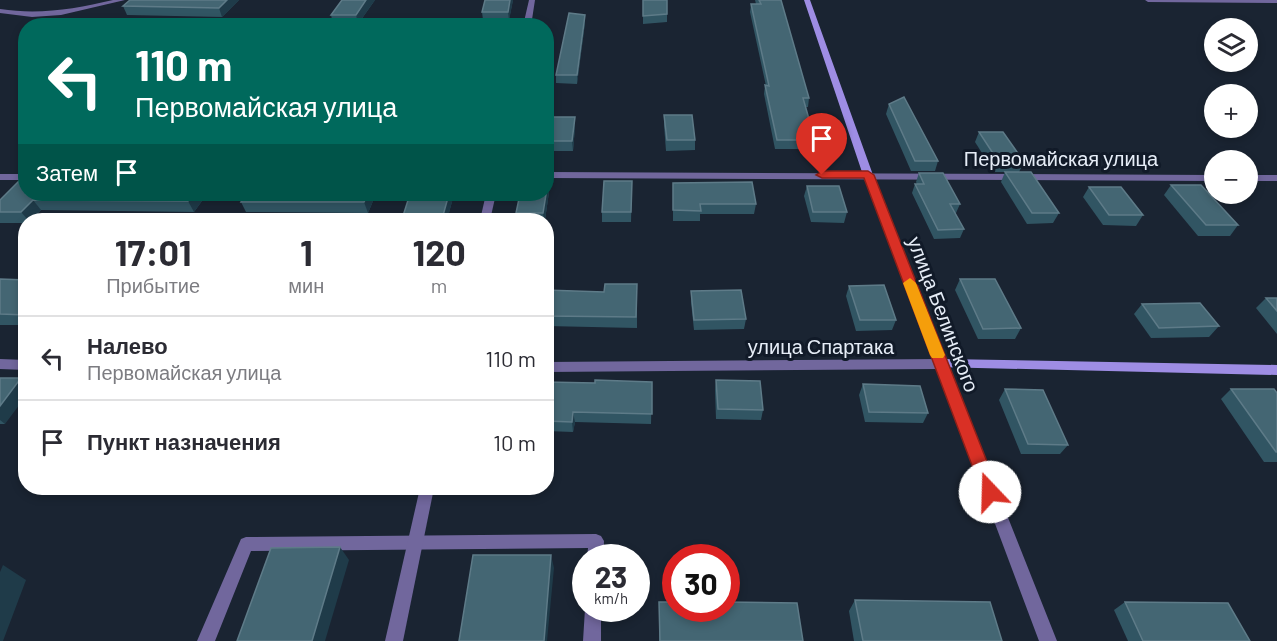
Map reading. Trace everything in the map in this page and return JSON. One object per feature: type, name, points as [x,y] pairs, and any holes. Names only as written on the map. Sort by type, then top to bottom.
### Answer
[{"type":"street","points":[[0,10],[21,15],[58,15],[122,0]]},
{"type":"street","points":[[529,18],[532,0]]},
{"type":"street","name":"улица Белинского","points":[[807,0],[868,175],[1048,641]]},
{"type":"street","points":[[1148,0],[1277,1]]},
{"type":"street","name":"Первомайская улица","points":[[554,175],[1204,178]]},
{"type":"street","points":[[0,177],[18,177]]},
{"type":"street","points":[[1258,178],[1277,178]]},
{"type":"street","points":[[0,364],[18,365]]},
{"type":"street","name":"улица Спартака","points":[[554,368],[941,364],[1277,370]]},
{"type":"street","points":[[394,641],[425,495]]},
{"type":"street","points":[[206,641],[246,544],[596,541],[596,544]]},
{"type":"street","points":[[592,641],[593,622]]},
{"type":"building","points":[[130,0],[227,0],[219,8],[123,6]]},
{"type":"building","points":[[342,0],[366,0],[356,15],[331,15]]},
{"type":"building","points":[[485,0],[510,0],[508,12],[482,12]]},
{"type":"building","points":[[643,0],[667,0],[667,14],[643,16]]},
{"type":"building","points":[[759,0],[781,0],[809,98],[803,98],[815,140],[777,140],[765,85],[769,86],[751,4],[761,4]]},
{"type":"building","points":[[569,13],[585,15],[577,75],[556,75]]},
{"type":"building","points":[[904,97],[938,161],[915,161],[889,104]]},
{"type":"building","points":[[664,115],[692,115],[695,140],[667,140]]},
{"type":"building","points":[[554,117],[575,117],[572,141],[554,141]]},
{"type":"building","points":[[979,132],[1003,132],[1024,162],[998,161]]},
{"type":"building","points":[[1005,172],[1031,172],[1059,213],[1032,213]]},
{"type":"building","points":[[919,173],[943,173],[960,204],[950,204],[964,229],[938,230],[915,184],[924,184]]},
{"type":"building","points":[[604,181],[632,181],[631,212],[602,212]]},
{"type":"building","points":[[18,182],[18,201],[32,201],[21,212],[0,212],[0,200]]},
{"type":"building","points":[[752,182],[756,204],[700,204],[701,211],[673,210],[673,183]]},
{"type":"building","points":[[1171,185],[1201,185],[1204,188],[1204,204],[1219,204],[1238,225],[1206,225]]},
{"type":"building","points":[[807,186],[839,186],[847,212],[813,212]]},
{"type":"building","points":[[1089,187],[1121,187],[1143,215],[1109,215]]},
{"type":"building","points":[[242,201],[364,201],[364,202]]},
{"type":"building","points":[[408,201],[447,201],[444,213],[404,213]]},
{"type":"building","points":[[519,201],[545,201],[543,213],[516,213]]},
{"type":"building","points":[[0,279],[18,280],[18,315],[0,314]]},
{"type":"building","points":[[960,279],[995,279],[1021,328],[983,329]]},
{"type":"building","points":[[605,284],[637,284],[636,317],[554,316],[554,290],[604,292]]},
{"type":"building","points":[[884,285],[896,320],[860,320],[849,286]]},
{"type":"building","points":[[741,290],[746,319],[694,320],[691,291]]},
{"type":"building","points":[[1266,298],[1277,298],[1277,311]]},
{"type":"building","points":[[1200,303],[1219,326],[1159,328],[1142,304]]},
{"type":"building","points":[[0,378],[18,378],[18,382],[0,406]]},
{"type":"building","points":[[595,380],[652,382],[652,414],[573,412],[572,422],[554,421],[554,382],[595,383]]},
{"type":"building","points":[[716,380],[760,381],[763,410],[718,409]]},
{"type":"building","points":[[863,384],[920,386],[928,413],[869,412]]},
{"type":"building","points":[[1005,389],[1043,390],[1068,445],[1028,444]]},
{"type":"building","points":[[1231,389],[1274,389],[1277,393],[1277,452],[1276,452]]},
{"type":"building","points":[[340,547],[312,641],[237,641],[271,548]]},
{"type":"building","points":[[473,555],[551,555],[544,641],[459,641]]},
{"type":"building","points":[[855,600],[990,602],[1002,641],[863,641]]},
{"type":"building","points":[[659,602],[662,602],[662,622],[740,622],[740,602],[797,603],[803,641],[660,641]]},
{"type":"building","points":[[1125,602],[1228,603],[1250,641],[1143,641]]},
{"type":"slow traffic","points":[[910,283],[938,355]]},
{"type":"route","points":[[822,175],[868,175],[990,492]]}]
